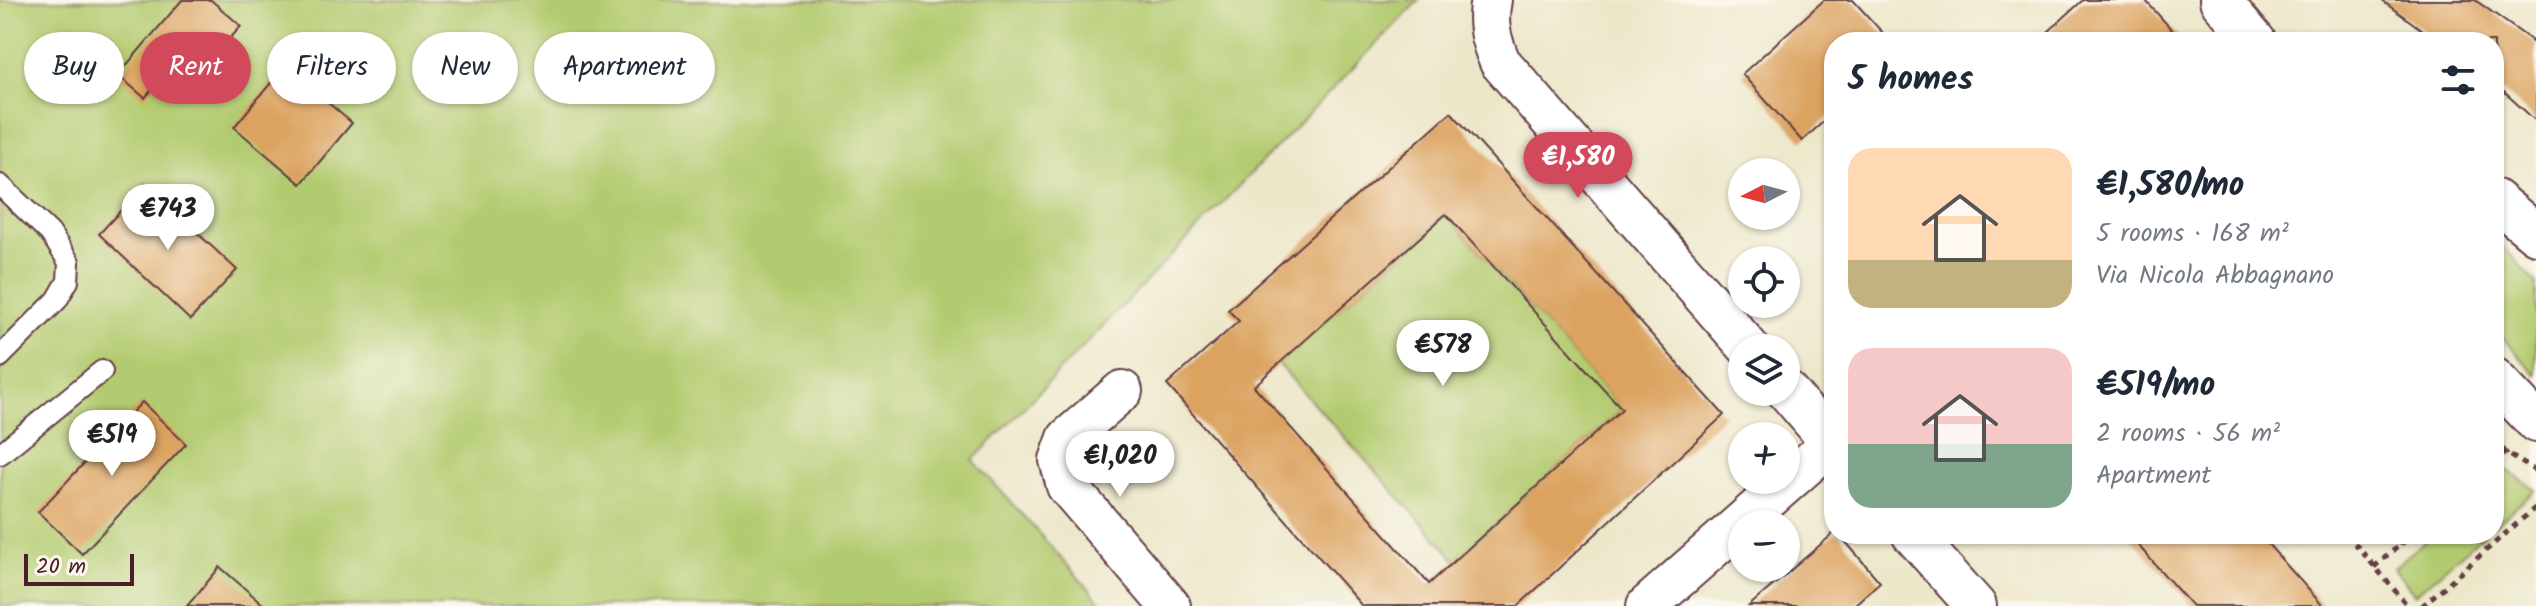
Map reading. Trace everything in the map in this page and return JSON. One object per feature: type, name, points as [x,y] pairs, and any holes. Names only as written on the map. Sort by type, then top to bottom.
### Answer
[{"type":"street","points":[[2220,0],[2247,32]]},
{"type":"street","points":[[1490,7],[1490,39],[1500,62],[1737,334]]},
{"type":"street","points":[[2504,207],[2536,234]]},
{"type":"street","points":[[2504,388],[2536,422]]},
{"type":"street","points":[[1122,391],[1068,438],[1060,460],[1067,486],[1170,606]]},
{"type":"street","points":[[1800,406],[1824,433]]},
{"type":"street","points":[[1647,606],[1824,451]]},
{"type":"street","points":[[1921,544],[1976,606]]},
{"type":"lane","points":[[0,185],[50,233],[69,262],[68,281],[57,300],[0,357]]},
{"type":"lane","points":[[0,454],[102,371]]},
{"type":"path","points":[[2504,535],[2536,507]]},
{"type":"path","points":[[2355,544],[2408,606]]},
{"type":"path","points":[[2374,567],[2401,544]]},
{"type":"path","points":[[2422,606],[2493,544]]},
{"type":"green space","points":[[0,0],[1419,0],[973,460],[1104,606],[0,606]]},
{"type":"green space","points":[[1446,214],[1622,409],[1456,560],[1278,364]]},
{"type":"green space","points":[[2504,248],[2536,283],[2536,375],[2504,338]]},
{"type":"green space","points":[[2507,470],[2536,490],[2504,517],[2504,473]]},
{"type":"green space","points":[[2421,544],[2472,544],[2415,594],[2393,568]]},
{"type":"building","points":[[182,0],[211,0],[241,26],[236,32],[155,32]]},
{"type":"building","points":[[1824,0],[1853,0],[1882,32],[1824,32],[1824,121],[1802,141],[1742,74]]},
{"type":"building","points":[[2083,0],[2145,0],[2174,32],[2048,32]]},
{"type":"building","points":[[2381,0],[2475,0],[2534,42],[2536,121],[2504,92],[2504,32],[2425,32]]},
{"type":"building","points":[[140,49],[140,94],[124,80],[124,68]]},
{"type":"building","points":[[267,88],[267,104],[330,104],[352,123],[301,184],[234,127]]},
{"type":"building","points":[[1451,112],[1724,415],[1518,606],[1362,606],[1167,385],[1239,321],[1228,310]],"holes":[[[1446,214],[1622,409],[1429,584],[1254,386]]]},
{"type":"building","points":[[145,184],[237,270],[190,320],[99,234]]},
{"type":"building","points":[[142,402],[186,444],[82,554],[38,512]]},
{"type":"building","points":[[1824,542],[1848,544],[1880,582],[1853,606],[1749,606],[1777,582],[1800,582],[1800,562]]},
{"type":"building","points":[[2137,544],[2268,544],[2323,606],[2192,606]]},
{"type":"building","points":[[220,567],[265,606],[187,606]]}]
